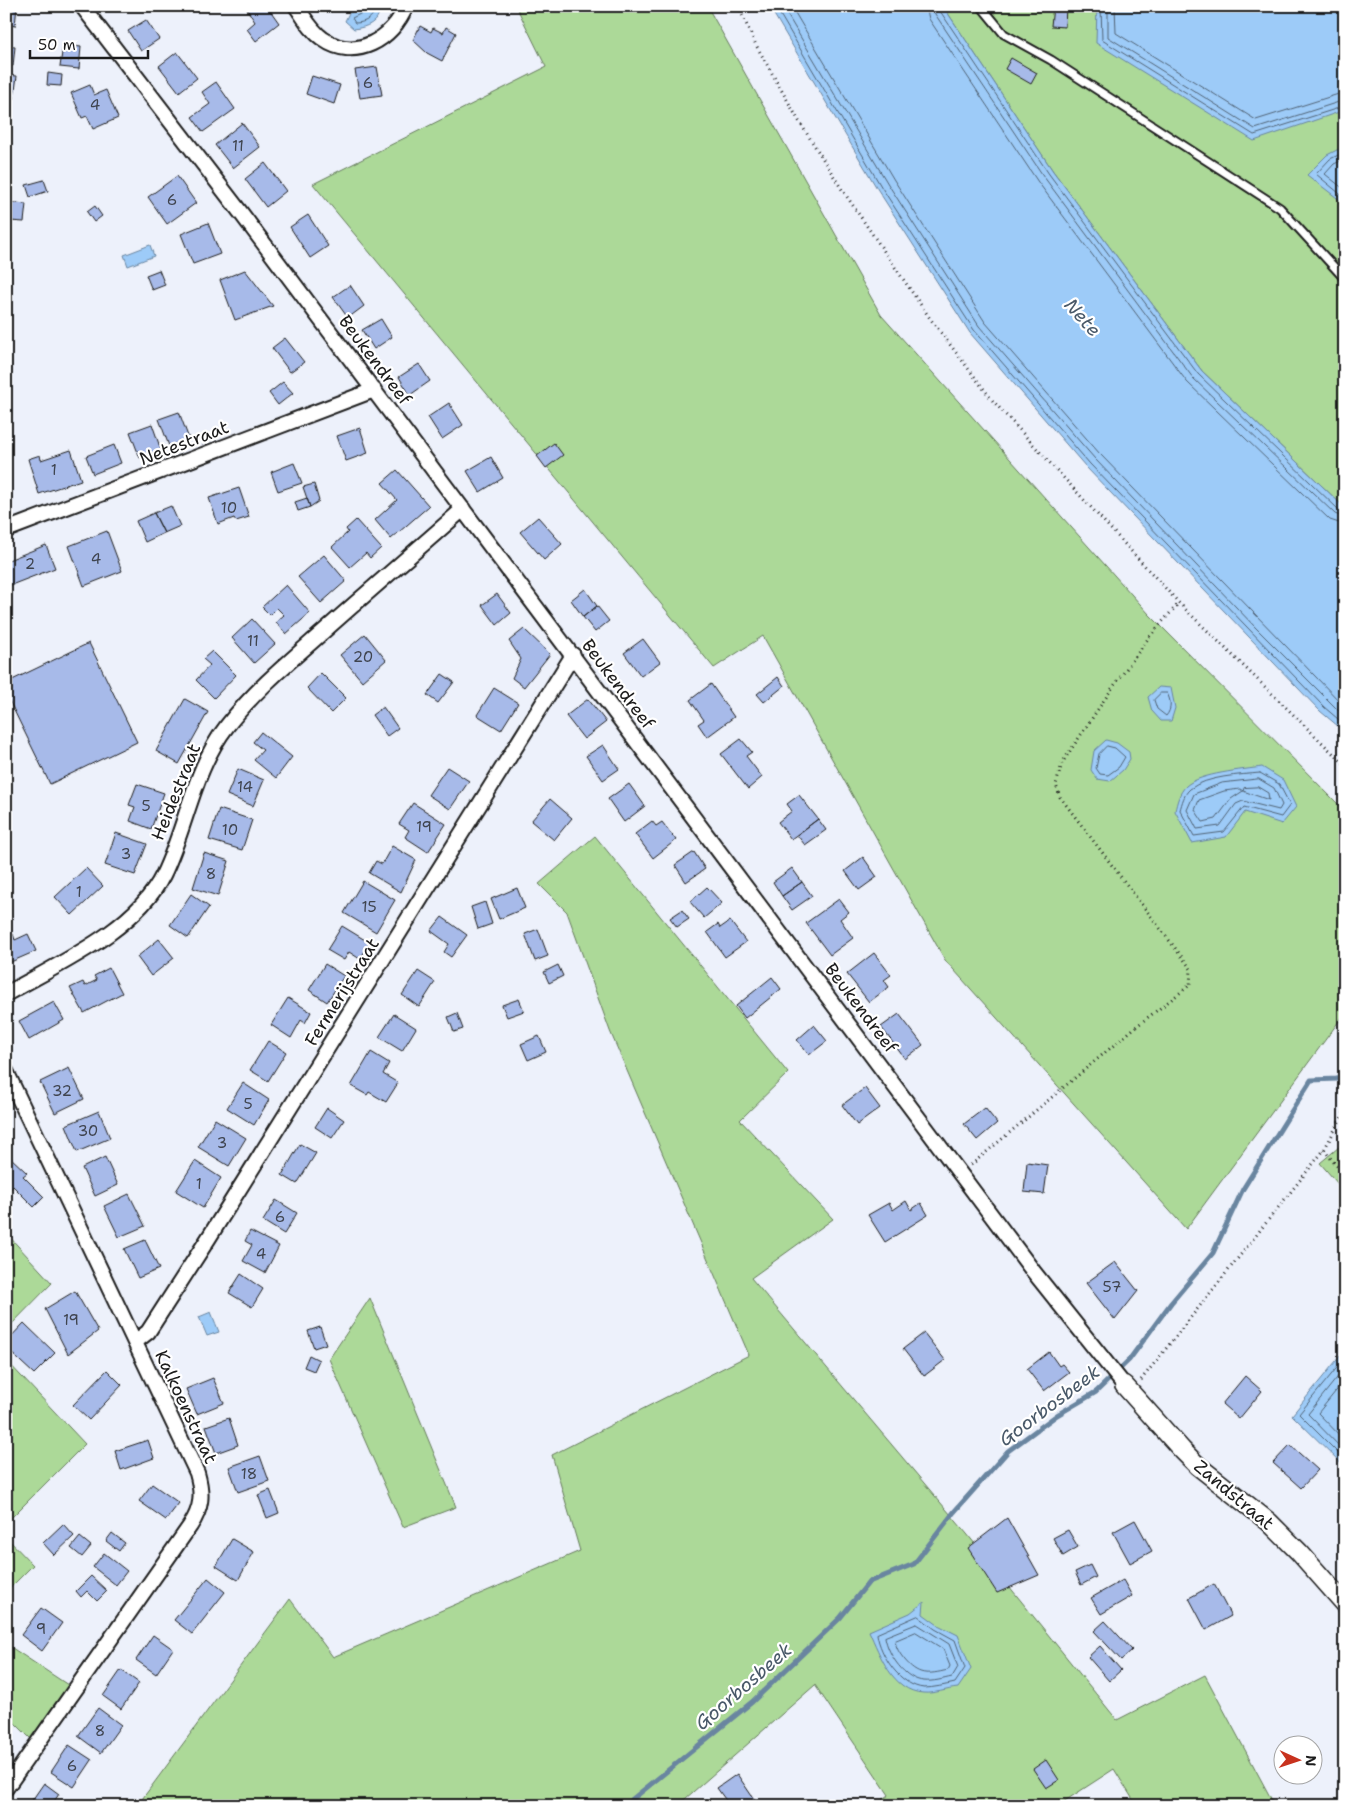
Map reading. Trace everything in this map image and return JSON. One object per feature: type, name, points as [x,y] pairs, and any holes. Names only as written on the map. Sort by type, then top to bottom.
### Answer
[{"type":"street","name":"Beukendreef","points":[[82,6],[374,390],[960,1174],[1128,1388]]},
{"type":"street","points":[[296,6],[322,38],[331,44],[356,48],[377,42],[387,34],[396,26],[406,6]]},
{"type":"street","name":"Netestraat","points":[[6,530],[374,390]]},
{"type":"street","name":"Heidestraat","points":[[6,994],[110,933],[139,910],[164,874],[194,788],[209,755],[235,715],[265,683],[463,509]]},
{"type":"street","name":"Fermerijstraat","points":[[135,1342],[148,1332],[208,1239],[573,655]]},
{"type":"street","name":"Kalkoenstraat","points":[[6,1071],[197,1473],[201,1490],[200,1506],[190,1526],[6,1788]]},
{"type":"street","name":"Zandstraat","points":[[1128,1388],[1198,1466],[1269,1522],[1299,1552],[1345,1604]]},
{"type":"lane","points":[[980,6],[1004,34],[1051,60],[1280,208],[1345,279]]},
{"type":"path","points":[[738,6],[756,44],[798,121],[849,200],[930,317],[994,400],[1179,603],[1345,765]]},
{"type":"path","points":[[960,1174],[1138,1025],[1190,985],[1191,969],[1060,797],[1056,785],[1062,763],[1111,690],[1150,636],[1179,603]]},
{"type":"path","points":[[1128,1388],[1324,1150],[1345,1111]]},
{"type":"path","points":[[1324,1150],[1345,1176]]},
{"type":"green space","points":[[516,6],[707,6],[881,315],[1149,614],[1345,811],[1345,1013],[1186,1229],[945,960],[763,636],[714,668],[313,184],[546,67]]},
{"type":"green space","points":[[943,6],[1345,6],[1345,508],[1202,371],[1053,171]]},
{"type":"green space","points":[[595,836],[788,1073],[740,1120],[833,1219],[751,1278],[967,1534],[1117,1720],[1205,1675],[1275,1806],[1137,1806],[1114,1769],[1057,1806],[874,1806],[889,1795],[815,1685],[677,1806],[137,1806],[290,1599],[333,1657],[580,1551],[552,1455],[749,1355],[610,1031],[567,912],[539,884]]},
{"type":"green space","points":[[1345,1142],[1345,1192],[1320,1163]]},
{"type":"green space","points":[[6,1233],[52,1283],[6,1330]]},
{"type":"green space","points":[[370,1298],[456,1507],[403,1527],[329,1359]]},
{"type":"green space","points":[[6,1360],[85,1444],[6,1523]]},
{"type":"green space","points":[[6,1537],[33,1565],[6,1592]]},
{"type":"green space","points":[[6,1644],[71,1687],[33,1741],[6,1714]]},
{"type":"water","points":[[366,6],[378,6],[380,9],[377,18],[371,24],[354,29],[345,21],[349,13]]},
{"type":"water","name":"Nete","points":[[769,6],[943,6],[1053,171],[1202,371],[1345,508],[1345,732],[1320,711],[1086,467],[970,333],[878,190]]},
{"type":"water","points":[[1097,6],[1345,6],[1345,110],[1254,141],[1096,43]]},
{"type":"water","points":[[1345,146],[1345,204],[1307,175],[1327,155]]},
{"type":"water","points":[[150,245],[154,256],[128,266],[124,255]]},
{"type":"water","points":[[1159,687],[1171,688],[1175,708],[1171,721],[1161,721],[1152,711],[1148,697]]},
{"type":"water","points":[[1106,740],[1117,743],[1129,752],[1130,759],[1123,770],[1110,781],[1097,779],[1091,770],[1094,751]]},
{"type":"water","points":[[1262,767],[1283,780],[1296,807],[1282,824],[1245,812],[1226,837],[1192,843],[1175,811],[1180,795],[1186,786],[1211,775]]},
{"type":"water","points":[[211,1312],[219,1332],[207,1336],[199,1317]]},
{"type":"water","points":[[1345,1350],[1345,1467],[1292,1415]]},
{"type":"water","points":[[924,1602],[923,1614],[938,1625],[958,1635],[971,1669],[958,1688],[923,1693],[912,1691],[903,1686],[895,1679],[883,1661],[869,1631],[910,1613]]},
{"type":"building","points":[[6,6],[17,6],[15,26],[6,24]]},
{"type":"building","points":[[245,6],[267,6],[279,23],[256,41],[247,29],[255,22]]},
{"type":"building","points":[[1053,6],[1066,6],[1065,27],[1051,26]]},
{"type":"building","points":[[146,20],[159,39],[141,51],[128,31]]},
{"type":"building","points":[[420,26],[431,32],[433,28],[443,33],[446,27],[456,33],[442,61],[427,53],[413,40]]},
{"type":"building","points":[[63,45],[81,47],[79,69],[60,67]]},
{"type":"building","points":[[6,46],[15,47],[13,66],[6,65]]},
{"type":"building","points":[[177,52],[197,78],[179,92],[159,66]]},
{"type":"building","points":[[1011,58],[1037,73],[1031,84],[1005,69]]},
{"type":"building","points":[[377,67],[382,95],[360,98],[355,70]]},
{"type":"building","points":[[48,73],[62,75],[61,86],[47,85]]},
{"type":"building","points":[[6,75],[17,76],[14,98],[6,97]]},
{"type":"building","points":[[312,76],[340,85],[334,104],[306,94]]},
{"type":"building","points":[[216,82],[235,109],[203,132],[192,117],[210,104],[202,92]]},
{"type":"building","points":[[90,85],[94,95],[106,90],[118,118],[93,129],[87,116],[82,118],[71,93]]},
{"type":"building","points":[[242,123],[260,147],[233,168],[215,145]]},
{"type":"building","points":[[265,163],[286,191],[266,207],[245,179]]},
{"type":"building","points":[[177,176],[196,203],[167,224],[148,197]]},
{"type":"building","points":[[44,180],[48,191],[30,197],[26,185]]},
{"type":"building","points":[[6,202],[26,204],[24,222],[10,221],[9,227],[6,226]]},
{"type":"building","points":[[95,206],[102,216],[94,222],[87,212]]},
{"type":"building","points":[[308,215],[328,246],[310,258],[290,227]]},
{"type":"building","points":[[208,223],[220,254],[193,264],[181,234]]},
{"type":"building","points":[[159,270],[165,285],[152,290],[146,275]]},
{"type":"building","points":[[245,270],[273,306],[235,320],[220,280]]},
{"type":"building","points":[[350,285],[364,306],[348,318],[333,297]]},
{"type":"building","points":[[381,319],[392,337],[374,349],[362,330]]},
{"type":"building","points":[[285,338],[304,362],[290,372],[272,348]]},
{"type":"building","points":[[419,364],[430,381],[410,395],[399,377]]},
{"type":"building","points":[[283,382],[293,393],[278,405],[269,393]]},
{"type":"building","points":[[449,403],[463,425],[442,439],[428,417]]},
{"type":"building","points":[[179,412],[189,439],[169,446],[159,419]]},
{"type":"building","points":[[152,424],[161,450],[140,458],[130,432]]},
{"type":"building","points":[[360,428],[368,453],[346,461],[337,436]]},
{"type":"building","points":[[554,443],[563,455],[546,468],[537,456]]},
{"type":"building","points":[[114,445],[121,463],[93,474],[86,456]]},
{"type":"building","points":[[71,450],[81,480],[39,494],[28,459],[40,455],[41,460]]},
{"type":"building","points":[[491,457],[503,478],[480,492],[467,471]]},
{"type":"building","points":[[294,463],[302,483],[278,491],[271,472]]},
{"type":"building","points":[[397,470],[429,506],[391,539],[375,520],[397,500],[382,483]]},
{"type":"building","points":[[314,484],[319,501],[310,507],[303,487]]},
{"type":"building","points":[[239,488],[249,517],[236,521],[234,518],[218,524],[209,498]]},
{"type":"building","points":[[307,498],[310,507],[298,511],[295,502]]},
{"type":"building","points":[[171,506],[180,526],[164,533],[154,513]]},
{"type":"building","points":[[154,513],[164,533],[145,542],[136,521]]},
{"type":"building","points":[[538,517],[562,544],[544,560],[520,532]]},
{"type":"building","points":[[356,520],[381,548],[370,558],[366,553],[350,567],[332,547],[348,532],[346,529]]},
{"type":"building","points":[[107,531],[122,571],[84,586],[69,546]]},
{"type":"building","points":[[46,545],[55,568],[6,587],[6,561]]},
{"type":"building","points":[[324,555],[346,581],[321,603],[298,577]]},
{"type":"building","points":[[286,585],[310,613],[286,634],[276,622],[284,615],[277,608],[270,615],[262,607]]},
{"type":"building","points":[[585,589],[597,606],[583,617],[571,600]]},
{"type":"building","points":[[497,594],[511,613],[497,625],[482,605]]},
{"type":"building","points":[[597,606],[609,621],[595,632],[583,617]]},
{"type":"building","points":[[252,619],[275,644],[254,663],[232,638]]},
{"type":"building","points":[[524,629],[550,654],[524,687],[512,678],[521,659],[509,641]]},
{"type":"building","points":[[365,634],[386,660],[362,681],[340,655]]},
{"type":"building","points":[[643,639],[660,662],[641,676],[624,653]]},
{"type":"building","points":[[89,643],[137,742],[50,784],[6,694],[6,683]]},
{"type":"building","points":[[212,651],[236,675],[214,698],[196,680],[210,665],[203,659]]},
{"type":"building","points":[[321,673],[346,698],[331,713],[307,688]]},
{"type":"building","points":[[442,674],[454,682],[438,703],[427,695]]},
{"type":"building","points":[[778,677],[784,686],[764,702],[757,694]]},
{"type":"building","points":[[711,684],[734,717],[707,737],[698,724],[704,720],[690,700]]},
{"type":"building","points":[[494,688],[518,703],[501,730],[477,715]]},
{"type":"building","points":[[185,699],[208,712],[179,764],[156,751]]},
{"type":"building","points":[[588,699],[606,722],[584,739],[566,716]]},
{"type":"building","points":[[383,707],[398,728],[387,736],[372,715]]},
{"type":"building","points":[[261,732],[292,757],[276,778],[254,760],[263,750],[253,742]]},
{"type":"building","points":[[741,739],[752,752],[746,756],[762,777],[748,789],[721,754]]},
{"type":"building","points":[[603,745],[619,769],[603,780],[586,756]]},
{"type":"building","points":[[447,767],[469,781],[450,809],[428,795]]},
{"type":"building","points":[[238,769],[264,780],[253,806],[227,795]]},
{"type":"building","points":[[137,784],[164,793],[151,829],[130,821],[135,807],[129,805]]},
{"type":"building","points":[[629,784],[645,806],[624,822],[608,799]]},
{"type":"building","points":[[799,795],[818,819],[791,839],[778,822],[792,811],[787,804]]},
{"type":"building","points":[[550,799],[572,818],[554,840],[531,821]]},
{"type":"building","points":[[413,803],[446,824],[428,852],[405,837],[409,830],[399,824]]},
{"type":"building","points":[[219,809],[252,820],[242,850],[209,840]]},
{"type":"building","points":[[818,819],[826,830],[805,845],[797,835]]},
{"type":"building","points":[[652,821],[656,826],[662,822],[676,840],[653,858],[635,834]]},
{"type":"building","points":[[116,833],[147,844],[135,875],[105,865]]},
{"type":"building","points":[[392,846],[416,860],[401,892],[369,873],[376,861],[382,864]]},
{"type":"building","points":[[694,852],[705,869],[686,882],[675,865]]},
{"type":"building","points":[[204,853],[229,861],[218,896],[193,888]]},
{"type":"building","points":[[863,857],[877,877],[859,890],[845,871]]},
{"type":"building","points":[[86,868],[103,886],[72,915],[55,897]]},
{"type":"building","points":[[792,868],[802,882],[782,896],[773,882]]},
{"type":"building","points":[[363,881],[395,900],[376,932],[344,913]]},
{"type":"building","points":[[802,882],[812,896],[792,910],[782,896]]},
{"type":"building","points":[[707,887],[722,903],[704,918],[690,902]]},
{"type":"building","points":[[517,888],[525,908],[499,919],[491,899]]},
{"type":"building","points":[[191,894],[209,907],[188,938],[170,925]]},
{"type":"building","points":[[839,899],[849,912],[840,919],[853,938],[830,955],[806,923]]},
{"type":"building","points":[[485,902],[492,924],[478,929],[471,907]]},
{"type":"building","points":[[682,910],[689,919],[677,927],[670,918]]},
{"type":"building","points":[[442,917],[467,935],[451,957],[444,952],[449,944],[431,931]]},
{"type":"building","points":[[730,921],[746,942],[725,957],[707,932],[718,924],[720,928]]},
{"type":"building","points":[[342,926],[370,943],[360,959],[349,952],[344,960],[327,950]]},
{"type":"building","points":[[538,929],[548,956],[535,961],[525,934]]},
{"type":"building","points":[[13,934],[15,940],[28,934],[36,951],[6,964],[6,937]]},
{"type":"building","points":[[159,939],[174,958],[151,976],[137,957]]},
{"type":"building","points":[[874,953],[891,975],[884,980],[889,987],[869,1002],[847,974]]},
{"type":"building","points":[[325,964],[344,976],[327,1002],[309,990]]},
{"type":"building","points":[[558,965],[563,976],[549,983],[544,972]]},
{"type":"building","points":[[109,968],[122,993],[84,1013],[70,988],[83,982],[85,986],[97,980],[94,976]]},
{"type":"building","points":[[418,971],[435,982],[419,1007],[402,995]]},
{"type":"building","points":[[772,977],[781,989],[745,1018],[736,1006]]},
{"type":"building","points":[[288,998],[311,1012],[305,1023],[301,1020],[291,1038],[271,1025]]},
{"type":"building","points":[[519,999],[524,1011],[507,1017],[502,1005]]},
{"type":"building","points":[[54,1002],[64,1020],[29,1040],[19,1021]]},
{"type":"building","points":[[457,1013],[463,1029],[454,1032],[448,1017]]},
{"type":"building","points":[[394,1014],[416,1028],[402,1051],[379,1037]]},
{"type":"building","points":[[899,1014],[923,1045],[905,1059],[881,1027]]},
{"type":"building","points":[[814,1025],[827,1041],[809,1055],[797,1040]]},
{"type":"building","points":[[539,1036],[546,1052],[528,1060],[521,1044]]},
{"type":"building","points":[[268,1041],[286,1052],[268,1081],[250,1070]]},
{"type":"building","points":[[371,1052],[389,1063],[383,1074],[398,1083],[386,1102],[369,1092],[367,1095],[351,1086]]},
{"type":"building","points":[[69,1068],[84,1099],[55,1113],[40,1082]]},
{"type":"building","points":[[243,1083],[269,1100],[254,1125],[227,1108]]},
{"type":"building","points":[[865,1088],[880,1108],[857,1125],[842,1105]]},
{"type":"building","points":[[327,1108],[344,1120],[332,1138],[315,1127]]},
{"type":"building","points":[[985,1108],[997,1123],[977,1140],[964,1124]]},
{"type":"building","points":[[99,1111],[110,1138],[77,1152],[66,1125]]},
{"type":"building","points":[[215,1119],[246,1138],[229,1166],[198,1147]]},
{"type":"building","points":[[300,1144],[316,1153],[297,1184],[282,1175]]},
{"type":"building","points":[[9,1156],[27,1173],[23,1176],[44,1197],[34,1207],[13,1186],[10,1190],[6,1186],[6,1159]]},
{"type":"building","points":[[105,1157],[118,1185],[95,1196],[82,1168]]},
{"type":"building","points":[[195,1161],[221,1178],[203,1208],[176,1191]]},
{"type":"building","points":[[1027,1162],[1048,1165],[1044,1194],[1024,1192]]},
{"type":"building","points":[[129,1194],[145,1226],[119,1237],[104,1206]]},
{"type":"building","points":[[276,1200],[297,1213],[284,1234],[263,1221]]},
{"type":"building","points":[[906,1201],[911,1210],[921,1203],[928,1215],[885,1242],[868,1215],[889,1203],[893,1210]]},
{"type":"building","points":[[250,1231],[279,1246],[265,1273],[243,1261],[252,1245],[245,1241]]},
{"type":"building","points":[[145,1240],[159,1269],[138,1278],[124,1249]]},
{"type":"building","points":[[1115,1262],[1138,1291],[1115,1320],[1086,1283]]},
{"type":"building","points":[[241,1274],[263,1289],[252,1307],[229,1293]]},
{"type":"building","points":[[75,1291],[98,1331],[68,1354],[45,1309]]},
{"type":"building","points":[[24,1323],[55,1353],[34,1374],[6,1348],[6,1342]]},
{"type":"building","points":[[320,1327],[326,1344],[314,1348],[308,1331]]},
{"type":"building","points":[[924,1333],[945,1360],[924,1376],[903,1349]]},
{"type":"building","points":[[1049,1352],[1059,1366],[1062,1364],[1069,1372],[1044,1391],[1027,1369]]},
{"type":"building","points":[[309,1355],[319,1360],[314,1371],[304,1367]]},
{"type":"building","points":[[107,1370],[122,1385],[89,1420],[73,1405]]},
{"type":"building","points":[[1245,1376],[1262,1391],[1239,1419],[1222,1404]]},
{"type":"building","points":[[213,1378],[224,1403],[197,1414],[186,1389]]},
{"type":"building","points":[[229,1418],[238,1445],[216,1453],[206,1426]]},
{"type":"building","points":[[148,1440],[154,1458],[121,1470],[115,1451]]},
{"type":"building","points":[[1290,1445],[1318,1470],[1301,1488],[1273,1463]]},
{"type":"building","points":[[260,1456],[269,1481],[238,1492],[229,1467]]},
{"type":"building","points":[[152,1484],[179,1503],[166,1520],[139,1501]]},
{"type":"building","points":[[270,1490],[279,1513],[267,1518],[258,1495]]},
{"type":"building","points":[[1007,1518],[1039,1575],[997,1593],[968,1548]]},
{"type":"building","points":[[1135,1520],[1152,1551],[1130,1563],[1113,1532]]},
{"type":"building","points":[[63,1524],[74,1536],[54,1555],[43,1543]]},
{"type":"building","points":[[1068,1530],[1078,1547],[1063,1556],[1053,1538]]},
{"type":"building","points":[[112,1533],[125,1543],[119,1551],[106,1541]]},
{"type":"building","points":[[80,1537],[91,1546],[82,1557],[71,1548]]},
{"type":"building","points":[[232,1539],[254,1552],[238,1580],[216,1566]]},
{"type":"building","points":[[104,1553],[127,1571],[116,1585],[93,1567]]},
{"type":"building","points":[[1090,1565],[1096,1577],[1081,1585],[1075,1572]]},
{"type":"building","points":[[91,1576],[107,1591],[97,1601],[87,1591],[81,1597],[76,1591]]},
{"type":"building","points":[[208,1578],[225,1592],[192,1634],[174,1620]]},
{"type":"building","points":[[1123,1580],[1132,1596],[1101,1614],[1091,1598]]},
{"type":"building","points":[[1214,1584],[1231,1616],[1206,1630],[1189,1598]]},
{"type":"building","points":[[41,1608],[62,1623],[42,1651],[21,1635]]},
{"type":"building","points":[[1105,1621],[1132,1650],[1121,1660],[1094,1631]]},
{"type":"building","points":[[153,1635],[173,1649],[156,1674],[136,1660]]},
{"type":"building","points":[[1100,1646],[1121,1670],[1109,1681],[1088,1657]]},
{"type":"building","points":[[121,1670],[139,1683],[121,1709],[103,1696]]},
{"type":"building","points":[[98,1708],[121,1725],[101,1753],[78,1736]]},
{"type":"building","points":[[69,1745],[92,1760],[74,1787],[51,1772]]},
{"type":"building","points":[[1046,1760],[1059,1780],[1046,1788],[1033,1769]]},
{"type":"building","points":[[737,1774],[756,1802],[751,1806],[730,1806],[717,1788]]},
{"type":"building","points":[[44,1783],[59,1794],[51,1806],[28,1806]]},
{"type":"waterway","name":"Goorbosbeek","points":[[624,1806],[752,1702],[840,1618],[869,1582],[914,1564],[954,1512],[1008,1451],[1057,1415],[1096,1392],[1129,1360],[1171,1303],[1213,1253],[1243,1189],[1311,1080],[1338,1079],[1345,1066]]}]
